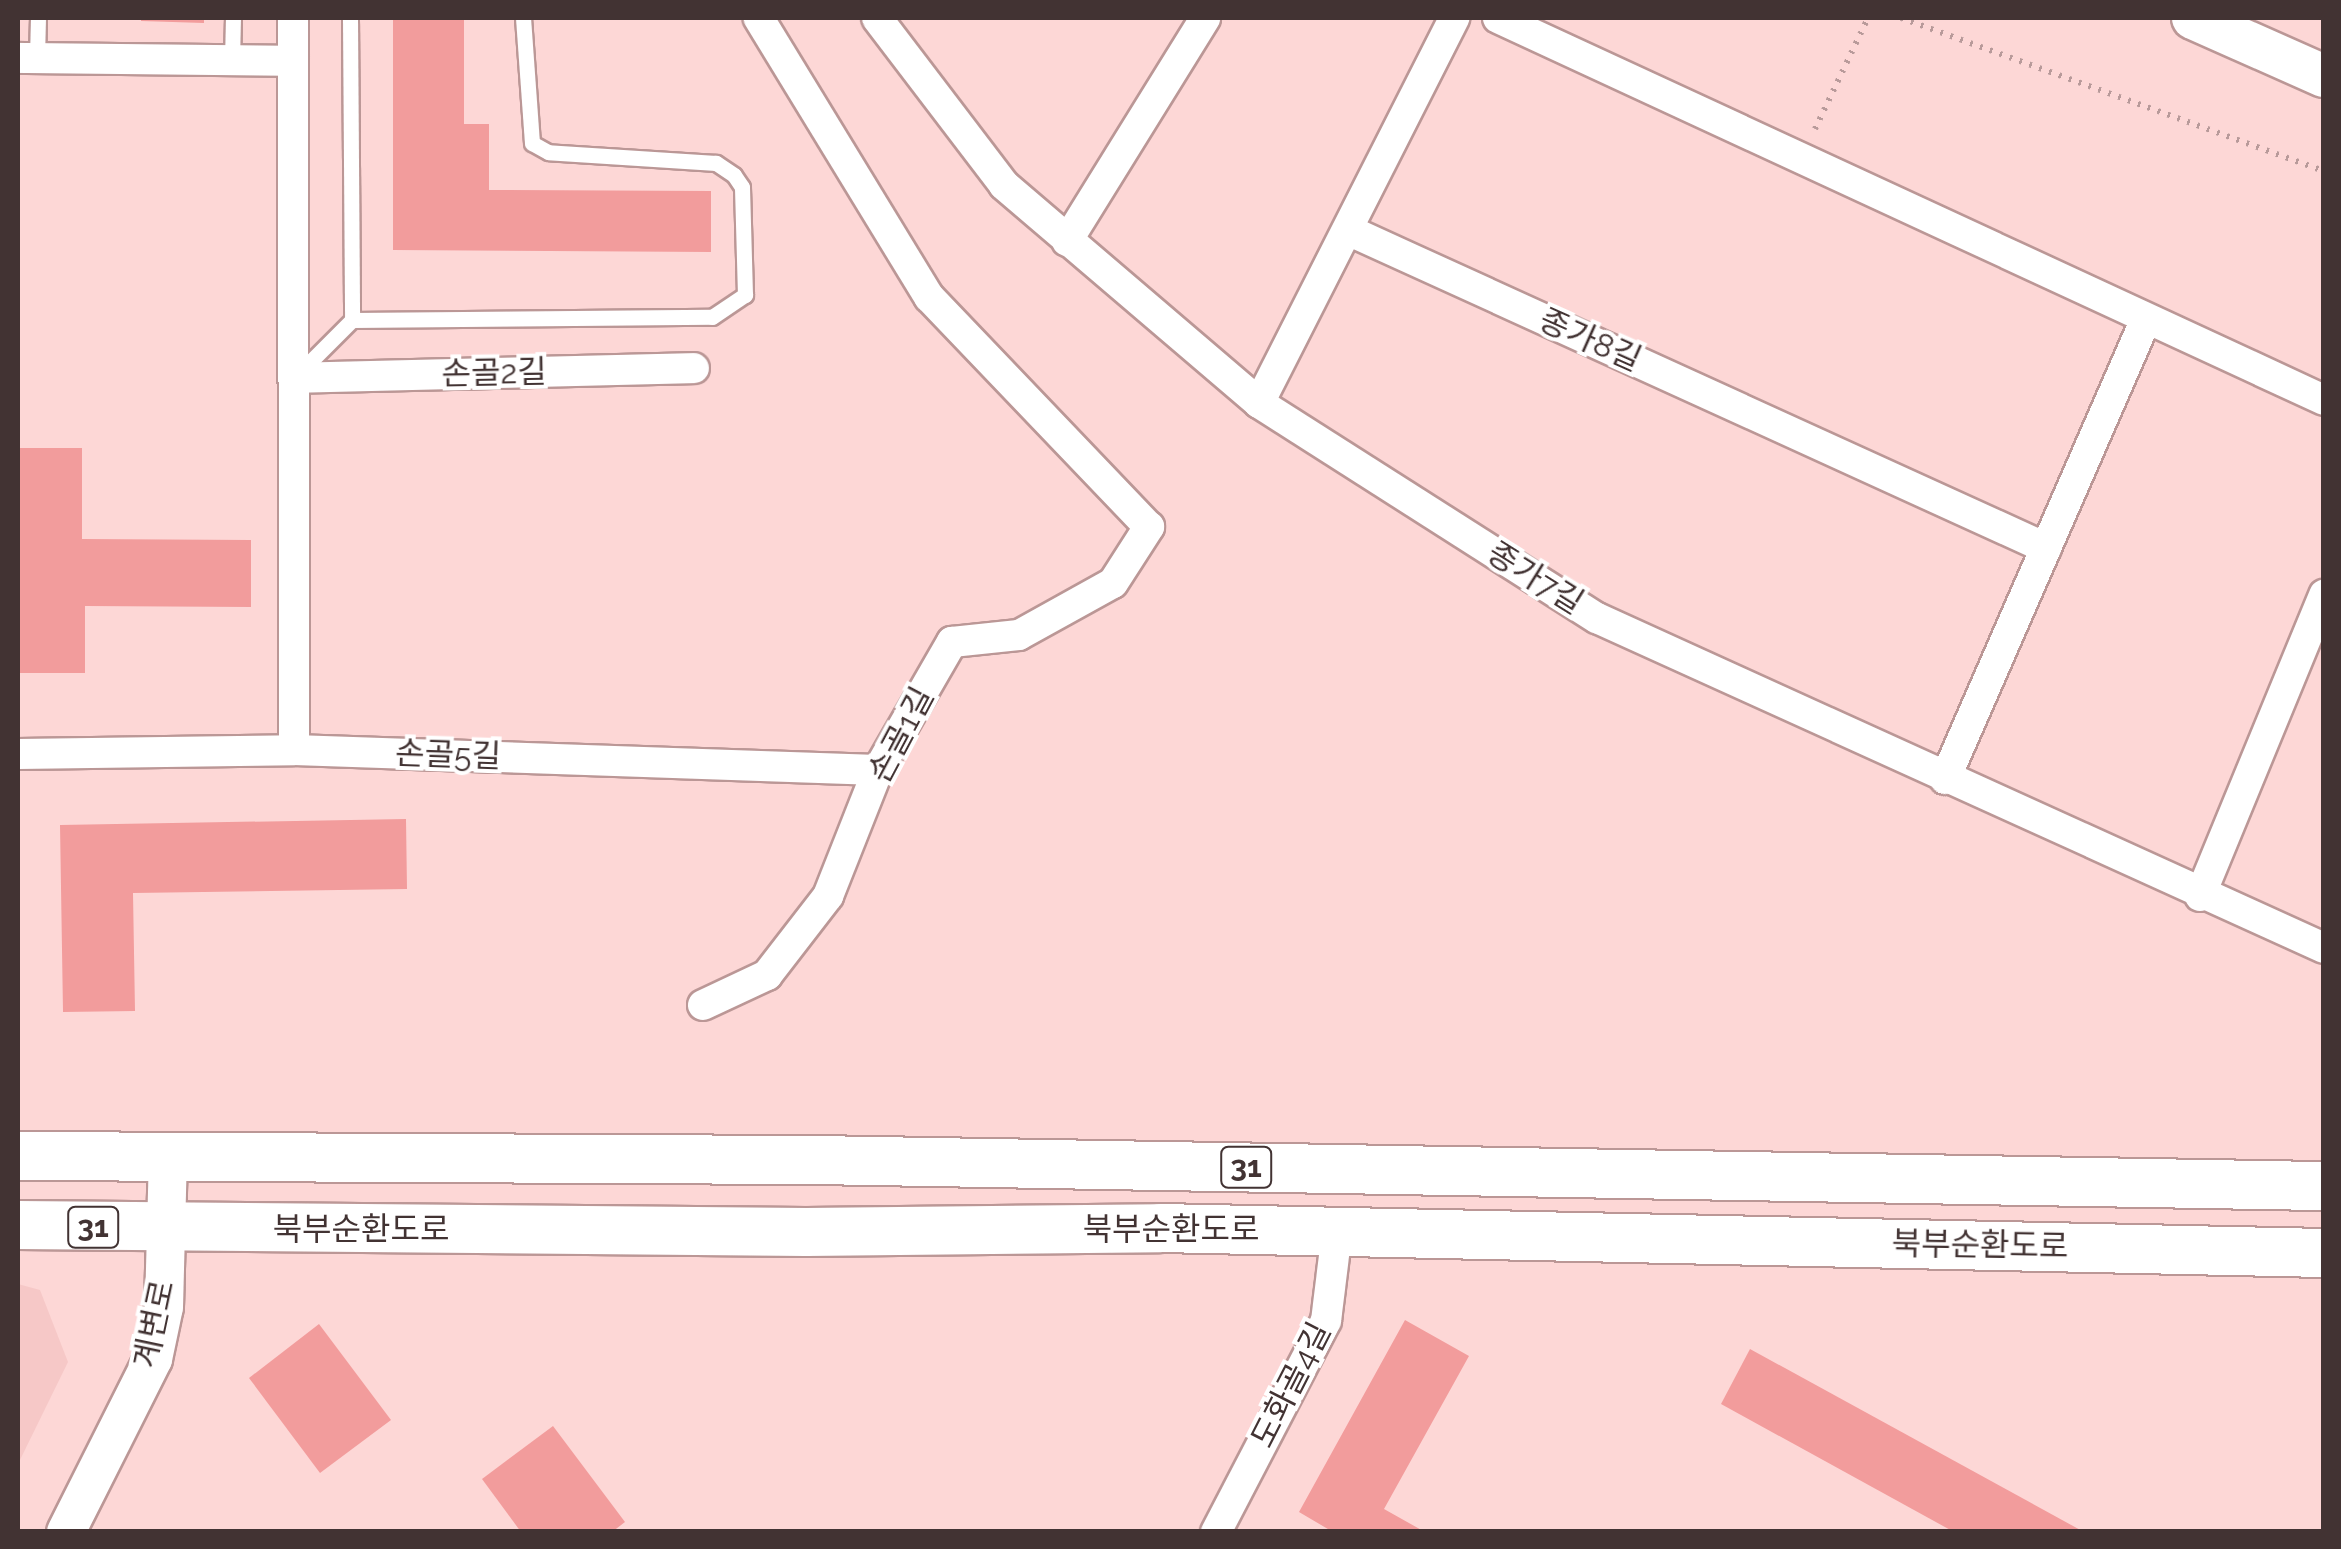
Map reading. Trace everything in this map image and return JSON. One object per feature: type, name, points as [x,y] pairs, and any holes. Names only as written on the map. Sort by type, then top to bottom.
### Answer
[{"type":"main road","points":[[2193,18],[2324,76]]},
{"type":"main road","name":"북부순환도로","points":[[18,1156],[814,1160],[2324,1186]]},
{"type":"main road","points":[[1636,1173],[2324,1161]]},
{"type":"main road","name":"북부순환도로","points":[[18,1225],[1337,1231],[2324,1254]]},
{"type":"main road","points":[[1637,1236],[2324,1286]]},
{"type":"street","points":[[294,18],[294,750]]},
{"type":"street","name":"손골1길","points":[[704,1005],[767,975],[828,896],[878,770],[952,642],[1019,635],[1113,583],[1149,527],[929,297],[759,18]]},
{"type":"street","points":[[1068,240],[1205,18]]},
{"type":"street","points":[[1260,403],[1454,18]]},
{"type":"street","points":[[1498,18],[2324,400]]},
{"type":"street","name":"종가7길","points":[[890,23],[1004,185],[1260,403],[1597,618],[2200,896],[2324,948]]},
{"type":"street","points":[[27,58],[294,62]]},
{"type":"street","name":"종가8길","points":[[1350,231],[2046,548]]},
{"type":"street","points":[[1946,780],[2146,319]]},
{"type":"street","name":"손골2길","points":[[294,378],[694,368]]},
{"type":"street","points":[[2200,896],[2310,670],[2324,595]]},
{"type":"street","name":"손골5길","points":[[18,754],[294,750],[878,770]]},
{"type":"street","name":"계변로","points":[[66,1532],[153,1359],[169,1228],[168,1159]]},
{"type":"street","name":"도화골4길","points":[[1216,1532],[1326,1322],[1337,1231]]},
{"type":"lane","points":[[27,58],[38,18]]},
{"type":"lane","points":[[232,61],[233,18]]},
{"type":"lane","points":[[350,18],[352,320]]},
{"type":"lane","points":[[294,378],[352,320],[712,317],[745,295],[742,187],[734,175],[716,163],[548,152],[532,142],[523,18]]},
{"type":"path","points":[[1801,161],[1868,18]]},
{"type":"path","points":[[1901,18],[2324,172]]},
{"type":"shaded area","points":[[18,1284],[40,1290],[68,1362],[18,1464]]},
{"type":"building","points":[[204,18],[204,23],[141,21]]},
{"type":"building","points":[[393,18],[464,18],[464,124],[489,124],[489,190],[711,191],[711,252],[393,250]]},
{"type":"building","points":[[18,448],[82,448],[82,539],[251,540],[251,607],[85,606],[85,673],[18,673]]},
{"type":"building","points":[[406,819],[407,889],[133,893],[135,1011],[63,1012],[60,825]]},
{"type":"building","points":[[1405,1320],[1469,1356],[1384,1509],[1425,1532],[1333,1532],[1299,1512]]},
{"type":"building","points":[[319,1324],[391,1420],[320,1473],[249,1378]]},
{"type":"building","points":[[1750,1349],[2084,1532],[1954,1532],[1721,1404]]},
{"type":"building","points":[[553,1426],[625,1522],[612,1532],[521,1532],[482,1479]]}]
